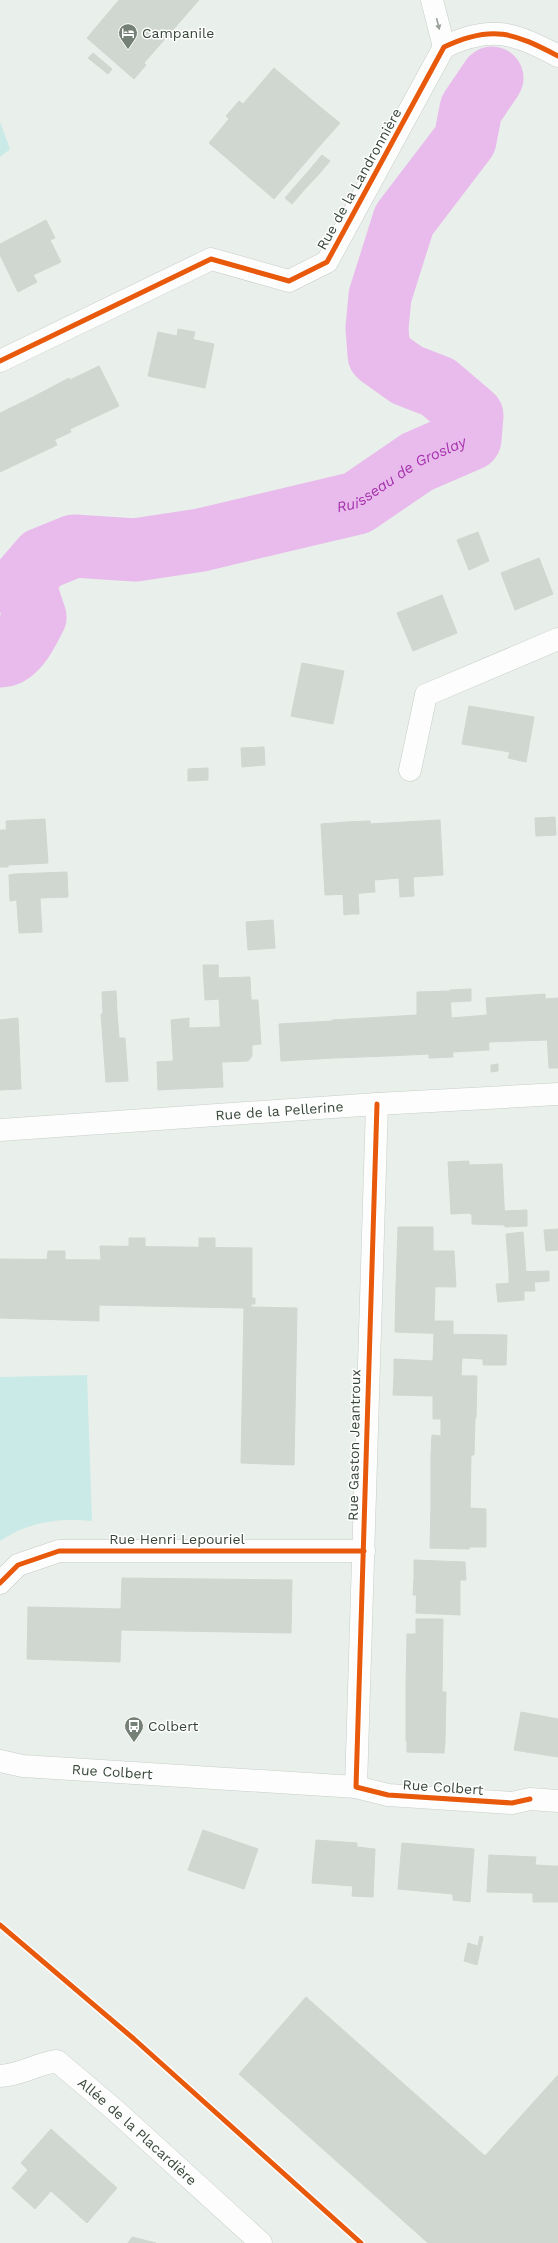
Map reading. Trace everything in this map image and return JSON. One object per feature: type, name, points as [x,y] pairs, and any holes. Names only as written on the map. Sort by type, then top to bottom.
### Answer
[{"type":"street","points":[[432,0],[444,47],[463,38],[486,34],[506,34],[531,42],[558,56]]},
{"type":"street","name":"Rue de la Landronnière","points":[[0,361],[211,259],[289,281],[327,262],[444,47]]},
{"type":"street","points":[[410,770],[426,695],[558,639]]},
{"type":"street","name":"Rue de la Pellerine","points":[[0,1130],[377,1104],[558,1094]]},
{"type":"street","name":"Rue Gaston Jeantroux","points":[[356,1787],[377,1104]]},
{"type":"street","name":"Rue Henri Lepouriel","points":[[0,1583],[18,1565],[59,1551],[364,1551]]},
{"type":"street","name":"Rue Colbert","points":[[0,1761],[23,1766],[356,1787],[388,1795],[512,1803],[530,1799],[558,1801]]},
{"type":"street","name":"Allée de la Placardière","points":[[0,2076],[16,2075],[39,2064],[57,2061],[116,2111],[261,2243]]},
{"type":"shaded area","points":[[0,122],[10,149],[0,157]]},
{"type":"shaded area","points":[[87,1375],[92,1521],[67,1520],[44,1523],[22,1529],[0,1541],[0,1377]]},
{"type":"building","name":"Campanile","points":[[119,0],[199,0],[144,63],[146,65],[134,79],[87,38]]},
{"type":"building","points":[[93,53],[112,69],[108,74],[88,58]]},
{"type":"building","points":[[274,68],[325,111],[303,136],[317,149],[274,199],[209,143],[229,119],[226,116],[239,101],[243,104]]},
{"type":"building","points":[[325,111],[340,123],[317,149],[303,136]]},
{"type":"building","points":[[322,155],[330,161],[319,174],[311,168]]},
{"type":"building","points":[[311,168],[319,174],[305,189],[298,183]]},
{"type":"building","points":[[298,183],[305,189],[292,204],[285,198]]},
{"type":"building","points":[[46,220],[55,238],[50,240],[61,262],[33,275],[37,282],[18,292],[0,255],[0,244]]},
{"type":"building","points":[[178,329],[195,332],[193,339],[177,336]]},
{"type":"building","points":[[158,332],[214,344],[205,388],[148,376]]},
{"type":"building","points":[[99,366],[119,406],[70,429],[71,432],[54,440],[33,397],[69,378],[70,380]]},
{"type":"building","points":[[33,397],[57,445],[0,472],[0,413]]},
{"type":"building","points":[[478,532],[489,561],[469,570],[457,540]]},
{"type":"building","points":[[539,558],[553,594],[515,610],[501,573]]},
{"type":"building","points":[[442,595],[457,633],[413,651],[397,613]]},
{"type":"building","points":[[302,663],[344,671],[333,724],[291,716]]},
{"type":"building","points":[[469,706],[534,717],[526,762],[508,758],[510,752],[462,744]]},
{"type":"building","points":[[264,747],[265,765],[242,767],[241,748]]},
{"type":"building","points":[[208,768],[208,780],[188,781],[188,769]]},
{"type":"building","points":[[555,817],[556,835],[536,836],[535,818]]},
{"type":"building","points":[[45,819],[48,863],[8,865],[6,821]]},
{"type":"building","points":[[440,820],[443,875],[413,877],[414,896],[400,897],[399,878],[374,880],[370,824]]},
{"type":"building","points":[[370,821],[375,892],[350,894],[346,822]]},
{"type":"building","points":[[346,822],[350,894],[325,895],[321,824]]},
{"type":"building","points":[[0,830],[6,830],[8,867],[0,867]]},
{"type":"building","points":[[67,872],[68,897],[40,898],[42,932],[19,933],[15,874]]},
{"type":"building","points":[[15,874],[17,900],[10,901],[9,875]]},
{"type":"building","points":[[358,893],[359,914],[351,914],[350,894]]},
{"type":"building","points":[[343,894],[350,894],[351,914],[344,915]]},
{"type":"building","points":[[273,920],[275,948],[248,950],[246,922]]},
{"type":"building","points":[[203,965],[218,965],[219,999],[205,1000]]},
{"type":"building","points":[[218,965],[218,971],[208,974],[208,968]]},
{"type":"building","points":[[250,977],[251,1000],[258,1000],[261,1044],[252,1045],[252,1056],[248,1061],[222,1062],[218,978]]},
{"type":"building","points":[[471,989],[471,1001],[450,1002],[450,990]]},
{"type":"building","points":[[116,991],[117,1013],[103,1014],[102,992]]},
{"type":"building","points":[[450,991],[451,1013],[417,1015],[417,992]]},
{"type":"building","points":[[545,994],[547,1040],[489,1042],[486,998]]},
{"type":"building","points":[[558,998],[558,1068],[549,1068],[545,999]]},
{"type":"building","points":[[117,1013],[119,1038],[125,1038],[128,1081],[106,1082],[101,1014]]},
{"type":"building","points":[[451,1013],[453,1057],[429,1058],[429,1054],[387,1056],[384,1017]]},
{"type":"building","points":[[487,1015],[489,1050],[453,1052],[451,1018]]},
{"type":"building","points":[[384,1017],[387,1056],[334,1058],[332,1020]]},
{"type":"building","points":[[18,1018],[21,1089],[0,1090],[0,1020]]},
{"type":"building","points":[[189,1018],[189,1028],[220,1027],[223,1087],[175,1089],[171,1020]]},
{"type":"building","points":[[332,1021],[334,1058],[281,1061],[279,1024]]},
{"type":"building","points":[[173,1061],[175,1089],[158,1090],[157,1062]]},
{"type":"building","points":[[498,1064],[498,1071],[491,1072],[491,1065]]},
{"type":"building","points":[[469,1161],[469,1165],[502,1164],[505,1225],[472,1224],[472,1215],[469,1213],[451,1214],[448,1162]]},
{"type":"building","points":[[527,1210],[527,1226],[505,1227],[504,1211]]},
{"type":"building","points":[[398,1227],[433,1227],[433,1251],[454,1251],[456,1287],[396,1286]]},
{"type":"building","points":[[558,1229],[558,1250],[546,1251],[544,1230]]},
{"type":"building","points":[[523,1232],[526,1272],[509,1272],[506,1234]]},
{"type":"building","points":[[129,1238],[145,1238],[145,1247],[129,1247]]},
{"type":"building","points":[[199,1238],[215,1238],[215,1247],[199,1247]]},
{"type":"building","points":[[100,1246],[252,1248],[252,1298],[255,1298],[255,1304],[251,1304],[251,1307],[297,1308],[294,1465],[241,1463],[244,1308],[99,1305],[99,1321],[0,1318],[0,1259],[101,1260]]},
{"type":"building","points":[[48,1251],[65,1251],[65,1259],[47,1259]]},
{"type":"building","points":[[549,1271],[549,1281],[509,1284],[509,1272]]},
{"type":"building","points":[[534,1282],[535,1291],[524,1291],[524,1283]]},
{"type":"building","points":[[524,1283],[524,1300],[498,1302],[496,1284]]},
{"type":"building","points":[[396,1286],[435,1286],[434,1321],[453,1321],[453,1334],[395,1332]]},
{"type":"building","points":[[434,1334],[507,1335],[506,1365],[483,1365],[483,1359],[462,1358],[461,1376],[394,1375],[394,1359],[433,1361]]},
{"type":"building","points":[[394,1375],[477,1376],[476,1418],[433,1416],[433,1396],[393,1395]]},
{"type":"building","points":[[433,1416],[475,1418],[474,1455],[431,1455],[432,1435],[441,1436],[441,1419],[433,1419]]},
{"type":"building","points":[[431,1455],[471,1455],[470,1508],[431,1507]]},
{"type":"building","points":[[431,1507],[470,1508],[469,1549],[430,1548]]},
{"type":"building","points":[[470,1508],[486,1509],[486,1547],[469,1547]]},
{"type":"building","points":[[414,1560],[465,1562],[466,1580],[460,1580],[460,1615],[416,1613],[417,1579],[414,1579]]},
{"type":"building","points":[[122,1578],[292,1580],[291,1633],[121,1630],[120,1662],[27,1659],[28,1607],[121,1609]]},
{"type":"building","points":[[414,1579],[417,1579],[417,1595],[413,1595]]},
{"type":"building","points":[[416,1619],[443,1619],[442,1692],[406,1690],[407,1634],[416,1634]]},
{"type":"building","points":[[406,1690],[446,1692],[445,1742],[406,1741]]},
{"type":"building","points":[[521,1712],[558,1719],[558,1757],[514,1750]]},
{"type":"building","points":[[407,1741],[445,1742],[444,1753],[407,1752]]},
{"type":"building","points":[[203,1830],[258,1849],[244,1889],[188,1870]]},
{"type":"building","points":[[316,1840],[357,1843],[357,1847],[375,1849],[373,1897],[352,1896],[353,1886],[312,1883]]},
{"type":"building","points":[[402,1843],[474,1849],[470,1902],[453,1900],[453,1894],[398,1889]]},
{"type":"building","points":[[489,1855],[536,1857],[535,1865],[553,1866],[552,1902],[533,1902],[533,1893],[487,1892]]},
{"type":"building","points":[[553,1866],[558,1866],[558,1902],[552,1902]]},
{"type":"building","points":[[480,1936],[483,1937],[477,1965],[464,1961],[468,1943],[478,1946]]},
{"type":"building","points":[[306,1997],[485,2156],[558,2075],[558,2243],[428,2243],[239,2074]]},
{"type":"building","points":[[51,2129],[117,2188],[87,2223],[51,2191],[35,2209],[12,2188],[28,2170],[21,2163]]},
{"type":"building","points":[[132,2237],[156,2243],[128,2243]]},
{"type":"waterway","name":"Ruisseau de Groslay","points":[[0,656],[12,652],[17,647],[35,617],[23,581],[42,559],[74,546],[135,550],[201,540],[357,503],[417,462],[470,439],[472,416],[438,387],[407,375],[379,355],[377,328],[380,296],[404,220],[465,140],[471,109],[492,78]]},
{"type":"cycle path","points":[[0,361],[211,259],[289,281],[327,262],[444,47],[476,35],[502,34],[528,42],[558,56]]},
{"type":"cycle path","points":[[377,1104],[356,1787],[388,1795],[512,1803],[530,1799]]},
{"type":"cycle path","points":[[0,1583],[18,1565],[59,1551],[364,1551]]},
{"type":"cycle path","points":[[0,1925],[134,2039],[361,2243]]},
{"type":"place","name":"Campanile","points":[[128,50]]},
{"type":"place","name":"Colbert","points":[[134,1743]]}]
